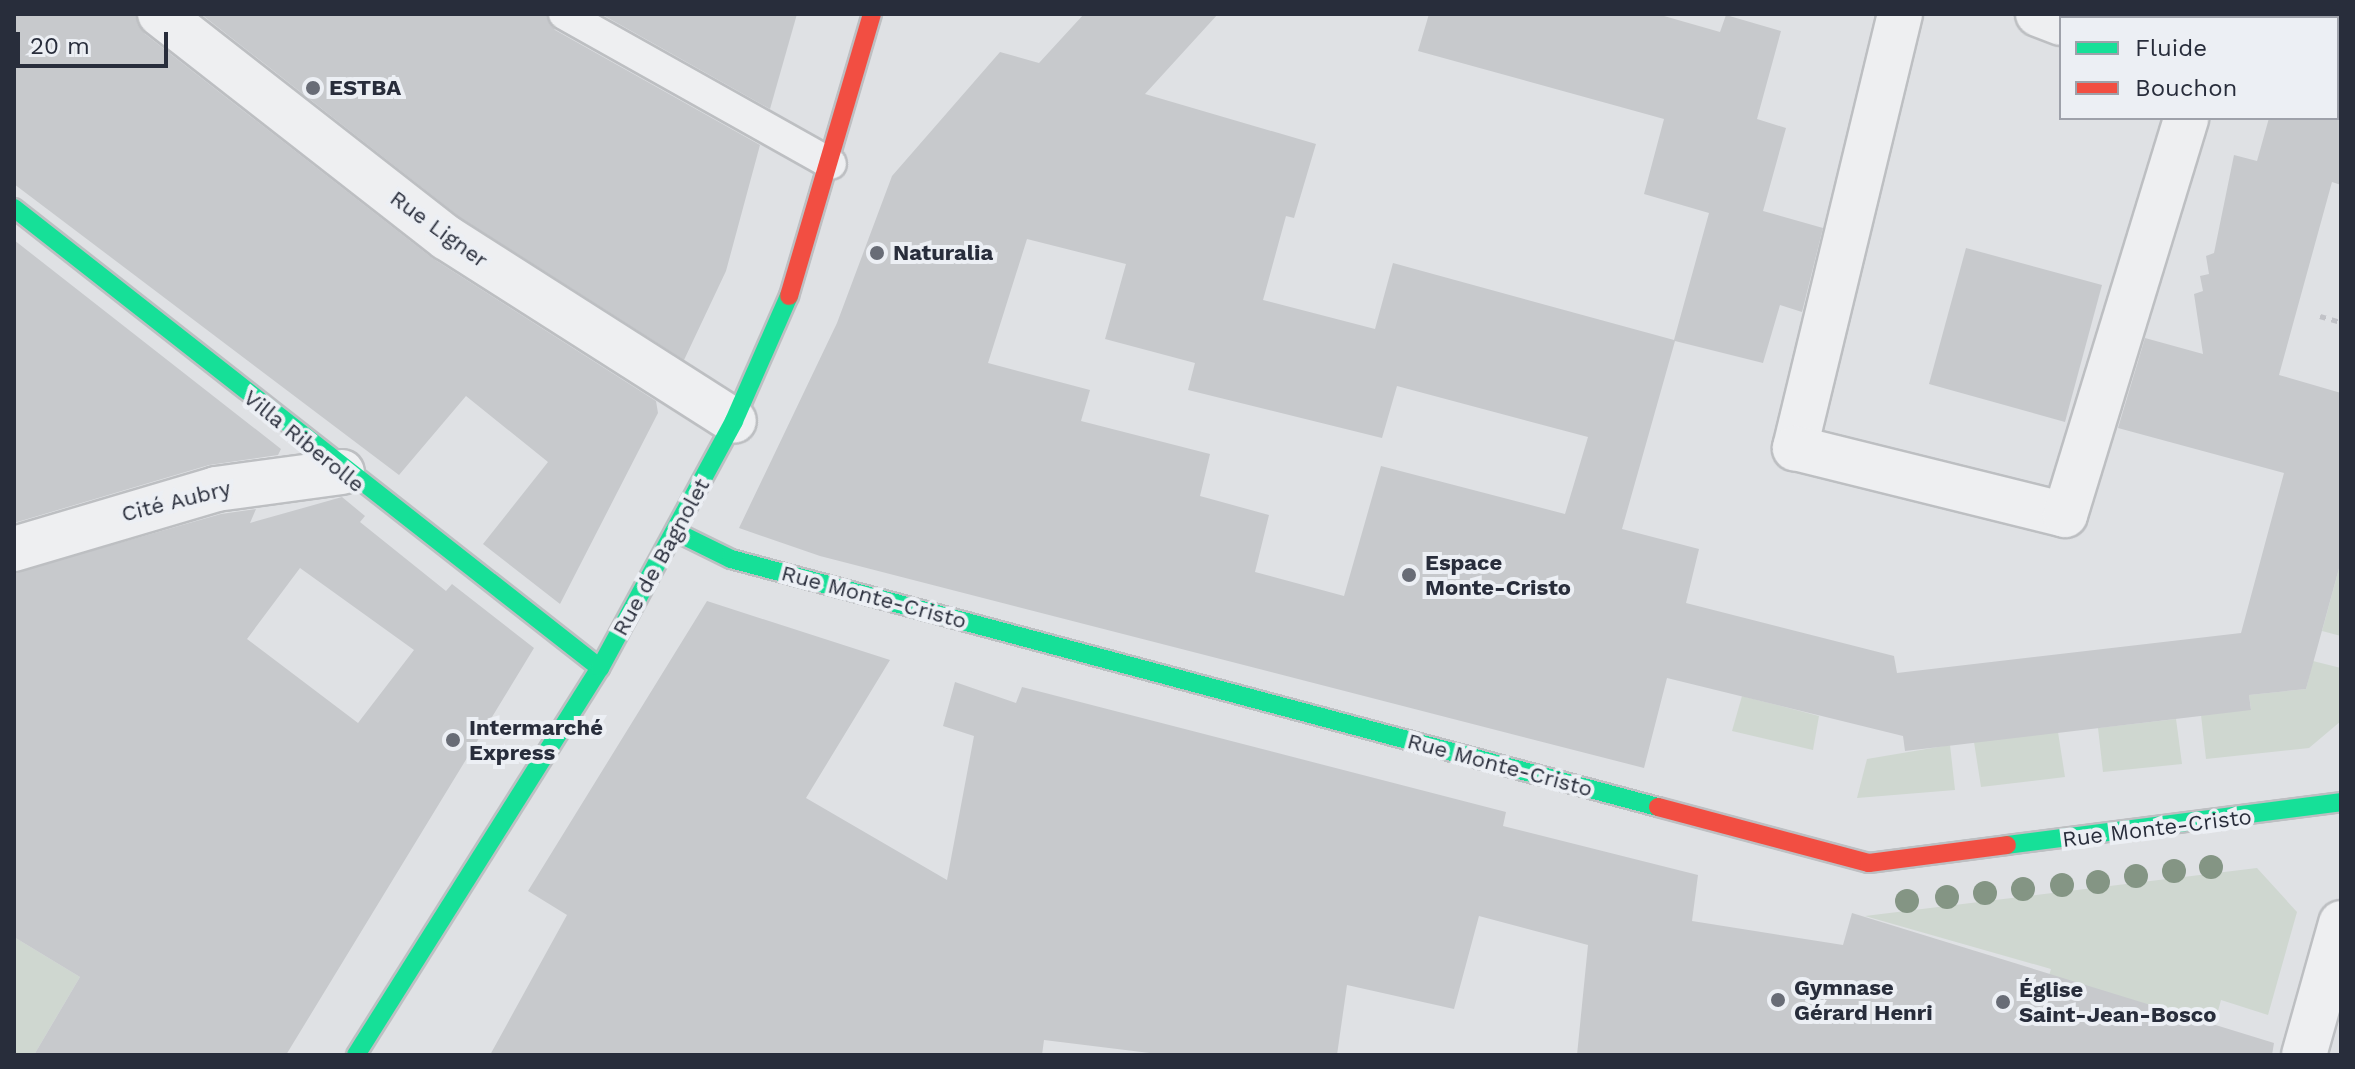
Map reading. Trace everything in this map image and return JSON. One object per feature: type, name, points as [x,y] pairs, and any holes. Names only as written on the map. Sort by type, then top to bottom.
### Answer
[{"type":"street","name":"Rue Ligner","points":[[160,14],[447,238],[734,421]]},
{"type":"street","name":"Rue de Bagnolet","points":[[356,1055],[600,668],[734,421],[806,257],[872,14]]},
{"type":"street","points":[[1900,14],[1795,448],[2065,515],[2185,120]]},
{"type":"street","points":[[2038,14],[2059,22]]},
{"type":"street","name":"Villa Riberolle","points":[[14,208],[342,472],[600,668]]},
{"type":"street","name":"Cité Aubry","points":[[14,549],[216,489],[342,472]]},
{"type":"street","name":"Rue Monte-Cristo","points":[[676,532],[731,559],[1869,863],[2341,802]]},
{"type":"street","points":[[2304,1055],[2341,923]]},
{"type":"lane","points":[[564,14],[831,164]]},
{"type":"path","points":[[2320,316],[2341,322]]},
{"type":"shaded area","points":[[2341,561],[2341,636],[2322,631]]},
{"type":"shaded area","points":[[2313,661],[2341,668],[2341,721],[2309,748],[2206,759],[2201,715],[2251,709],[2249,695],[2306,689]]},
{"type":"shaded area","points":[[1742,696],[1819,716],[1813,750],[1732,731]]},
{"type":"shaded area","points":[[2176,719],[2182,764],[2103,772],[2098,728]]},
{"type":"shaded area","points":[[2058,732],[2065,777],[1981,787],[1974,742]]},
{"type":"shaded area","points":[[1950,745],[1955,790],[1857,798],[1867,759]]},
{"type":"shaded area","points":[[2257,868],[2297,912],[2268,1015],[2221,1000],[2214,1026],[2048,979],[2051,969],[1865,916]]},
{"type":"shaded area","points":[[14,937],[80,977],[34,1055],[14,1055]]},
{"type":"building","points":[[14,14],[136,14],[145,34],[432,258],[656,401],[658,413],[560,604],[483,544],[548,462],[466,396],[399,475],[14,184]]},
{"type":"building","points":[[201,14],[546,14],[555,30],[760,145],[726,271],[684,360],[461,218]]},
{"type":"building","points":[[601,14],[797,14],[770,109]]},
{"type":"building","points":[[1084,14],[1218,14],[1145,94],[1316,144],[1294,218],[1286,216],[1263,300],[1375,329],[1393,263],[1674,340],[1709,213],[1644,194],[1664,119],[1418,51],[1429,14],[1657,14],[1720,32],[1726,15],[1781,31],[1757,119],[1786,128],[1763,211],[1823,228],[1802,312],[1780,305],[1763,363],[1675,341],[1622,529],[1699,549],[1686,603],[1894,656],[1897,673],[2241,633],[2284,473],[2118,428],[2145,338],[2203,354],[2194,294],[2203,291],[2200,276],[2209,274],[2206,256],[2214,253],[2234,155],[2257,161],[2268,120],[2341,118],[2341,185],[2332,182],[2279,375],[2341,393],[2341,561],[2306,689],[2249,695],[2251,710],[1905,751],[1903,736],[1667,678],[1644,768],[820,556],[739,528],[837,323],[892,176],[1000,52],[1039,63]],"holes":[[[1027,239],[1126,264],[1105,339],[1195,363],[1188,390],[1382,438],[1397,386],[1588,437],[1565,514],[1381,466],[1344,596],[1255,572],[1269,515],[1200,496],[1210,454],[1081,421],[1090,390],[988,363]]]},
{"type":"building","points":[[14,240],[281,449],[278,455],[209,465],[14,523]]},
{"type":"building","points":[[1966,248],[2102,285],[2065,422],[1929,384]]},
{"type":"building","points":[[342,497],[365,516],[360,522],[446,591],[452,584],[534,648],[286,1055],[34,1055],[80,977],[14,937],[14,573],[221,514],[256,509],[250,523]],"holes":[[[300,568],[414,650],[358,723],[247,639]]]},
{"type":"building","points":[[707,601],[890,660],[806,798],[947,880],[974,736],[943,726],[955,682],[1016,703],[1022,687],[1506,812],[1503,826],[1698,875],[1692,921],[1843,945],[1852,913],[2274,1043],[2272,1055],[1577,1055],[1588,945],[1479,916],[1454,1009],[1347,985],[1337,1055],[1166,1055],[1044,1040],[1042,1055],[490,1055],[567,915],[528,891]]},
{"type":"traffic: fast","points":[[14,208],[600,668]]},
{"type":"traffic: fast","points":[[356,1055],[600,668],[734,421],[789,296]]},
{"type":"traffic: fast","points":[[676,532],[731,559],[1658,807]]},
{"type":"traffic: fast","points":[[2007,845],[2341,802]]},
{"type":"traffic: jam","points":[[789,296],[872,14]]},
{"type":"traffic: jam","points":[[1658,807],[1869,863],[2007,845]]},
{"type":"place","name":"ESTBA","points":[[313,88]]},
{"type":"place","name":"Naturalia","points":[[877,253]]},
{"type":"place","name":"Espace Monte-Cristo","points":[[1409,575]]},
{"type":"place","name":"Intermarché Express","points":[[453,740]]},
{"type":"place","name":"Gymnase Gérard Henri","points":[[1778,1000]]},
{"type":"place","name":"Église Saint-Jean-Bosco","points":[[2003,1002]]}]
